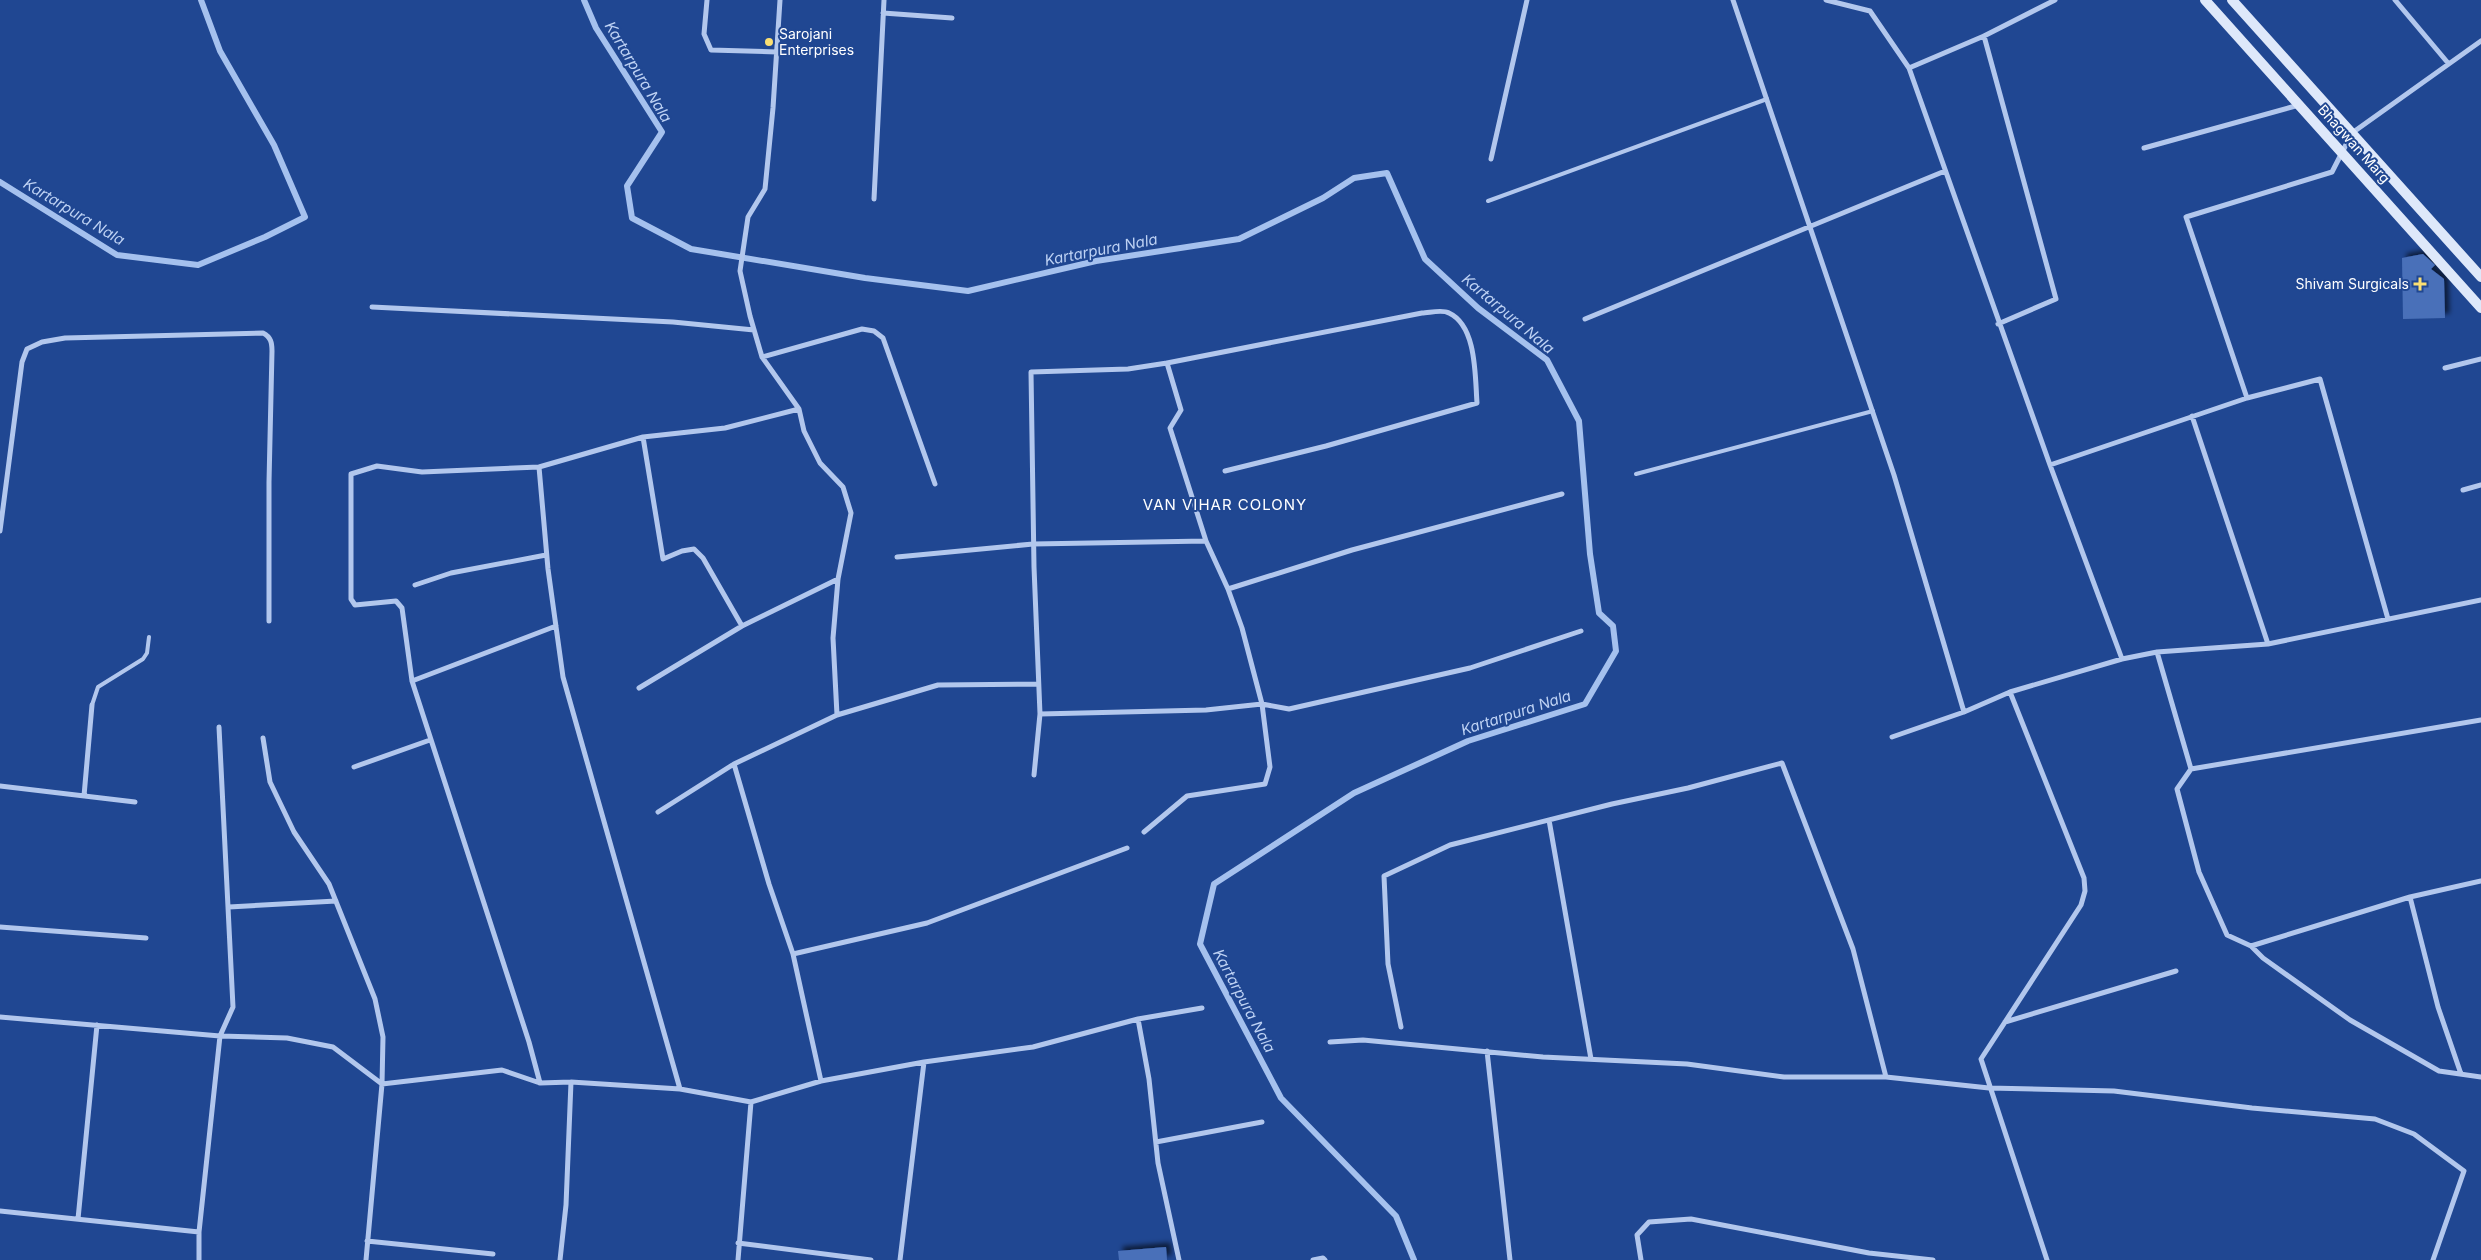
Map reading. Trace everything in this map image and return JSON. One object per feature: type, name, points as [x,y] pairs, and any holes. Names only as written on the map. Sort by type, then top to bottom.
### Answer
[{"type":"street","points":[[707,0],[704,34],[711,50],[777,52]]},
{"type":"street","points":[[780,0],[765,189],[748,217],[740,271],[762,357],[799,408],[804,431],[820,463],[843,487],[851,513],[838,579],[833,638],[837,715]]},
{"type":"street","points":[[874,199],[884,0]]},
{"type":"street","points":[[1491,159],[1527,0]]},
{"type":"street","points":[[1733,0],[1894,475],[1964,712]]},
{"type":"street","points":[[1826,0],[1870,11],[1909,68],[1998,324],[2010,352],[2122,659]]},
{"type":"street","points":[[1909,68],[1984,36],[2055,0]]},
{"type":"street","name":"Bhagwan Marg","points":[[2205,0],[2481,308]]},
{"type":"street","name":"Bhagwan Marg","points":[[2232,0],[2481,277]]},
{"type":"street","points":[[2395,0],[2448,63]]},
{"type":"street","points":[[883,13],[952,18]]},
{"type":"street","points":[[1984,36],[2056,299],[1998,324]]},
{"type":"street","points":[[2247,398],[2186,217],[2332,172],[2352,133],[2481,41]]},
{"type":"street","points":[[2144,148],[2300,105]]},
{"type":"street","points":[[1585,318],[1945,171]]},
{"type":"street","points":[[372,307],[673,322],[754,330]]},
{"type":"street","points":[[1034,775],[1040,714],[1037,684],[1033,544],[1031,372],[1128,369],[1422,313],[1448,311],[1459,320],[1471,341],[1477,403],[1326,446],[1225,471]]},
{"type":"street","points":[[762,357],[862,329],[874,331],[883,338],[935,484]]},
{"type":"street","points":[[0,531],[22,362],[27,349],[42,342],[65,338],[263,333],[268,336],[272,343],[269,621]]},
{"type":"street","points":[[2445,368],[2481,359]]},
{"type":"street","points":[[1144,832],[1187,796],[1265,784],[1270,767],[1262,704],[1242,628],[1228,589],[1206,541],[1170,428],[1181,410],[1167,363]]},
{"type":"street","points":[[2050,465],[2247,398],[2320,379],[2388,619]]},
{"type":"street","points":[[540,1083],[529,1042],[412,681],[402,608],[396,600],[355,605],[351,599],[351,474],[377,466],[422,472],[540,467],[643,437],[724,428],[799,408]]},
{"type":"street","points":[[2192,416],[2268,644]]},
{"type":"street","points":[[643,437],[663,559],[682,551],[694,550],[703,558],[742,626]]},
{"type":"street","points":[[540,467],[546,555],[563,677],[680,1089]]},
{"type":"street","points":[[2463,490],[2481,485]]},
{"type":"street","points":[[1228,589],[1352,550],[1562,494]]},
{"type":"street","points":[[897,557],[1033,544],[1206,541]]},
{"type":"street","points":[[415,585],[451,573],[546,555]]},
{"type":"street","points":[[639,688],[742,626],[838,579]]},
{"type":"street","points":[[1892,737],[1964,712],[2010,692],[2122,659],[2157,652],[2268,644],[2481,600]]},
{"type":"street","points":[[412,681],[556,626]]},
{"type":"street","points":[[1040,714],[1206,710],[1262,704],[1289,709],[1470,668],[1582,631]]},
{"type":"street","points":[[2157,652],[2191,769]]},
{"type":"street","points":[[658,812],[734,764],[837,715],[938,685],[1037,684]]},
{"type":"street","points":[[2010,692],[2084,878],[2085,890],[2081,905],[1981,1059],[2047,1260]]},
{"type":"street","points":[[84,796],[92,705]]},
{"type":"street","points":[[2481,720],[2191,769],[2177,789],[2198,872],[2227,935],[2250,946],[2263,958],[2350,1020],[2439,1071],[2481,1077]]},
{"type":"street","points":[[199,1260],[199,1232],[220,1036],[233,1007],[230,907],[219,727]]},
{"type":"street","points":[[263,738],[270,782],[294,832],[329,884],[375,1000],[383,1037],[382,1084],[366,1260]]},
{"type":"street","points":[[354,767],[430,740]]},
{"type":"street","points":[[1401,1026],[1388,964],[1384,876],[1450,845],[1688,788],[1782,763],[1853,949],[1886,1077]]},
{"type":"street","points":[[734,764],[769,884],[793,954],[821,1081]]},
{"type":"street","points":[[0,786],[135,802]]},
{"type":"street","points":[[1549,820],[1591,1059]]},
{"type":"street","points":[[793,954],[928,923],[1127,848]]},
{"type":"street","points":[[2250,946],[2410,897],[2481,881]]},
{"type":"street","points":[[2410,897],[2438,1006],[2461,1074]]},
{"type":"street","points":[[230,907],[336,901]]},
{"type":"street","points":[[0,927],[146,938]]},
{"type":"street","points":[[2005,1022],[2176,971]]},
{"type":"street","points":[[0,1017],[220,1036],[287,1038],[333,1047],[382,1084],[502,1070],[540,1083],[570,1082],[680,1089],[751,1102],[821,1081],[924,1062],[1034,1047],[1138,1019],[1202,1008]]},
{"type":"street","points":[[1138,1019],[1150,1079],[1158,1164],[1179,1260]]},
{"type":"street","points":[[78,1219],[97,1025]]},
{"type":"street","points":[[1330,1042],[1363,1040],[1487,1050],[1543,1057],[1686,1064],[1784,1077],[1886,1077],[1989,1088],[2114,1091],[2252,1108],[2375,1119],[2414,1134],[2464,1171],[2433,1260]]},
{"type":"street","points":[[1487,1050],[1510,1260]]},
{"type":"street","points":[[900,1260],[924,1062]]},
{"type":"street","points":[[560,1260],[566,1205],[570,1082]]},
{"type":"street","points":[[738,1260],[751,1102]]},
{"type":"street","points":[[1156,1142],[1262,1122]]},
{"type":"street","points":[[0,1211],[199,1232]]},
{"type":"street","points":[[1641,1260],[1637,1235],[1649,1222],[1691,1219],[1870,1253],[1933,1260]]},
{"type":"street","points":[[367,1241],[493,1254]]},
{"type":"street","points":[[738,1243],[870,1260]]},
{"type":"street","points":[[1313,1260],[1324,1258],[1325,1260]]},
{"type":"lane","points":[[1488,201],[1767,99]]},
{"type":"lane","points":[[1636,474],[1873,411]]},
{"type":"lane","points":[[92,705],[98,687],[143,659],[148,653],[149,637]]},
{"type":"building","points":[[2423,254],[2435,265],[2431,269],[2444,279],[2445,318],[2403,319],[2402,258]]},
{"type":"building","points":[[1166,1247],[1167,1260],[1119,1260],[1118,1251]]},
{"type":"waterway","name":"Kartarpura Nala","points":[[0,182],[117,255],[198,265],[265,237],[305,217],[274,145],[220,51],[201,0]]},
{"type":"waterway","name":"Kartarpura Nala","points":[[584,0],[596,28],[662,132],[627,186],[632,218],[691,249],[865,278],[968,291],[1096,261],[1239,239],[1323,198],[1354,178],[1387,173],[1425,259],[1478,308],[1547,360],[1579,421],[1590,554],[1599,613],[1613,626],[1616,651],[1585,704],[1468,741],[1354,793],[1214,884],[1200,944],[1281,1098],[1396,1216],[1414,1260]]},
{"type":"place","name":"Sarojani Enterprises","points":[[769,42]]},
{"type":"place","name":"Shivam Surgicals","points":[[2420,284]]},
{"type":"district","name":"VAN VIHAR COLONY","points":[[1225,505]]}]
